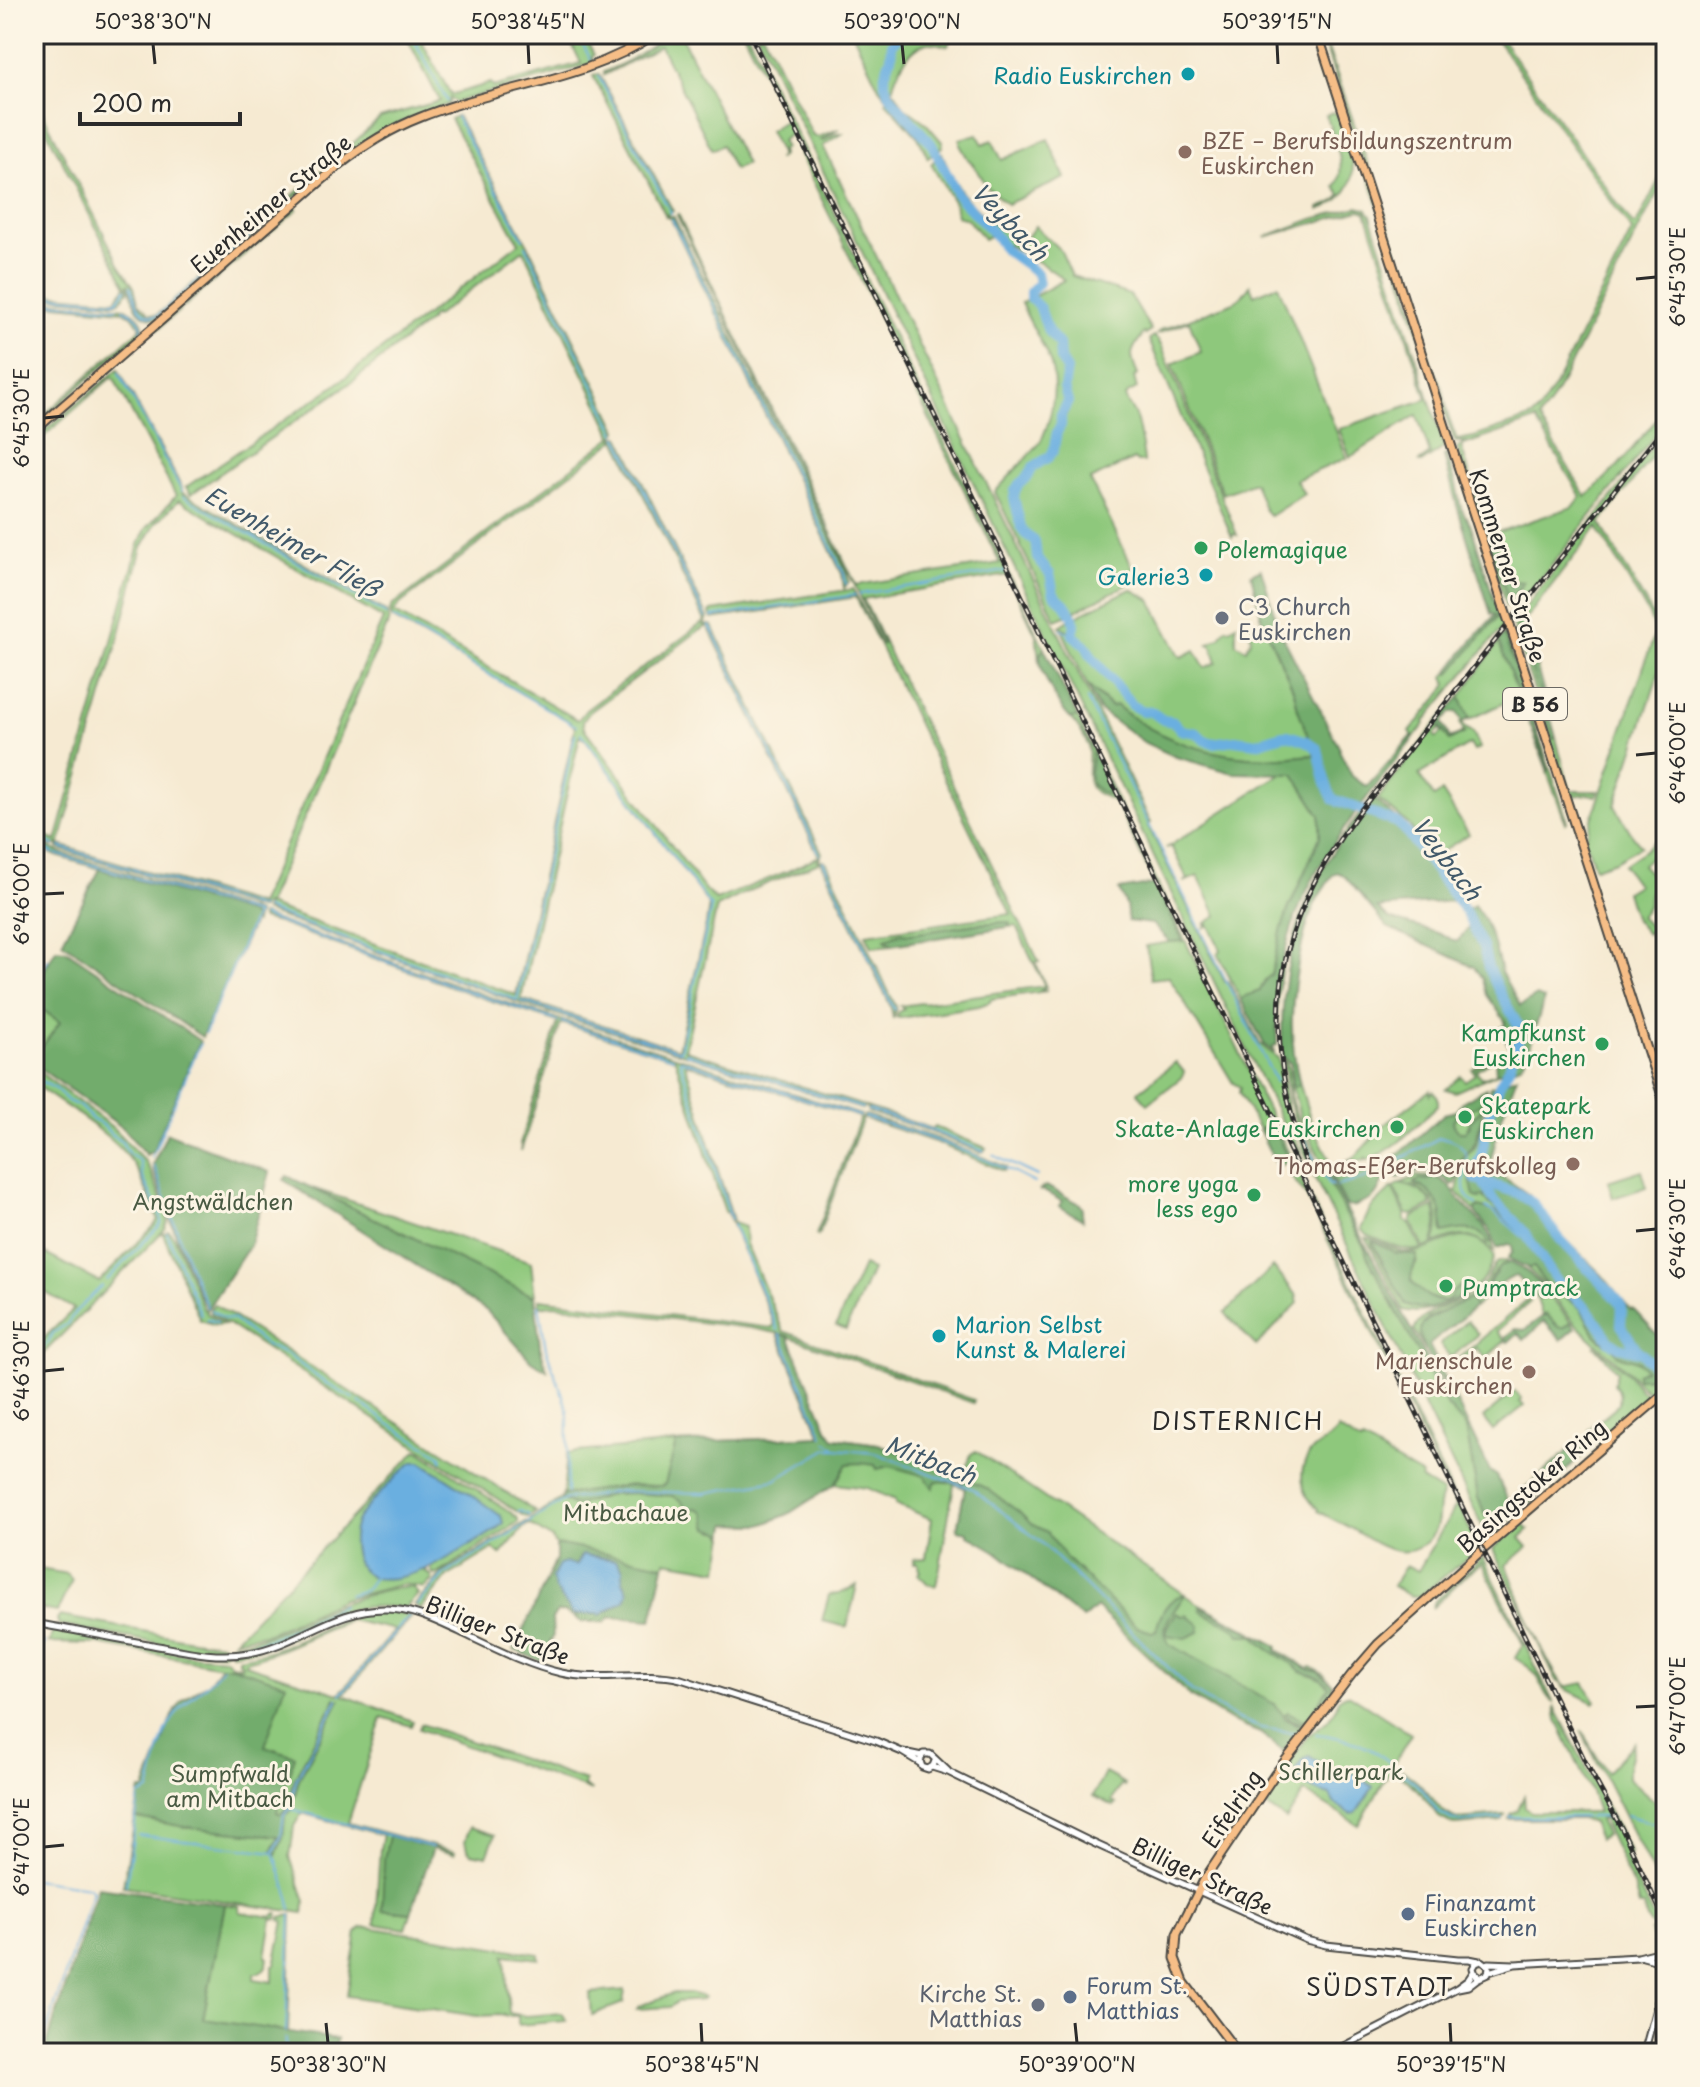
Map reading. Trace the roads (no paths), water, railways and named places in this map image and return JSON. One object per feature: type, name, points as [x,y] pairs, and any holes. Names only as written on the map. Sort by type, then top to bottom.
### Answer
[{"type":"main road","name":"Euenheimer Straße","points":[[34,431],[337,167],[378,137],[438,110],[598,65],[627,52],[655,34]]},
{"type":"main road","name":"Kommerner Straße","points":[[1318,34],[1666,1108]]},
{"type":"main road","name":"Basingstoker Ring","points":[[1420,1607],[1666,1392]]},
{"type":"main road","name":"Eifelring","points":[[1238,2053],[1184,1982],[1176,1965],[1176,1937],[1197,1891],[1275,1774],[1352,1674],[1384,1638],[1420,1607]]},
{"type":"street","name":"Billiger Straße","points":[[34,1623],[196,1653],[231,1655],[270,1648],[351,1613],[378,1609],[403,1610],[436,1619],[510,1654],[558,1672],[590,1677],[659,1676],[681,1679],[876,1741],[920,1763]]},
{"type":"street","name":"Billiger Straße","points":[[902,1752],[922,1756]]},
{"type":"street","points":[[929,1753],[935,1761],[932,1767],[925,1768],[920,1763],[922,1756],[929,1753]]},
{"type":"street","name":"Billiger Straße","points":[[935,1761],[948,1772]]},
{"type":"street","name":"Billiger Straße","points":[[932,1767],[1311,1942],[1479,1961]]},
{"type":"street","points":[[1330,2053],[1457,1988],[1470,1978],[1479,1961],[1515,1964],[1642,1957],[1666,1950]]},
{"type":"street","points":[[1642,1957],[1658,1961],[1665,1969]]},
{"type":"street","name":"Billiger Straße","points":[[1458,1959],[1473,1970]]},
{"type":"street","points":[[1644,2053],[1666,1962]]},
{"type":"street","points":[[1488,1963],[1489,1972]]},
{"type":"street","points":[[1457,1988],[1470,1985],[1489,1972],[1515,1964]]},
{"type":"street","points":[[1473,1970],[1480,1977]]},
{"type":"water","points":[[413,1462],[421,1462],[472,1495],[501,1516],[503,1523],[484,1538],[420,1571],[388,1579],[373,1577],[362,1570],[355,1556],[355,1524],[374,1499]]},
{"type":"water","points":[[582,1555],[616,1560],[623,1569],[623,1581],[628,1592],[625,1600],[601,1614],[573,1614],[555,1589],[552,1578],[559,1565],[576,1565]]},
{"type":"water","points":[[1309,1756],[1333,1771],[1356,1774],[1373,1787],[1356,1813],[1351,1814],[1334,1803],[1330,1795],[1309,1787],[1297,1778],[1294,1773]]},
{"type":"waterway","points":[[411,34],[447,101]]},
{"type":"waterway","points":[[577,34],[591,60]]},
{"type":"waterway","name":"Veybach","points":[[901,34],[892,44],[885,74],[888,92],[931,143],[958,196],[1005,250],[1037,273],[1039,283],[1030,292],[1030,298],[1040,308],[1048,331],[1059,344],[1060,359],[1067,370],[1064,388],[1068,402],[1061,415],[1053,452],[1033,467],[1028,477],[1019,484],[1014,498],[1021,527],[1035,541],[1037,558],[1050,574],[1054,594],[1073,617],[1073,635],[1086,646],[1133,706],[1174,722],[1181,730],[1197,733],[1213,743],[1235,740],[1257,743],[1283,735],[1307,741],[1318,749],[1325,781],[1333,799],[1397,823],[1406,832],[1465,911],[1483,947],[1497,987],[1520,1029],[1509,1068],[1492,1105],[1481,1156],[1485,1187],[1523,1230],[1556,1280],[1586,1307],[1610,1341],[1619,1347],[1642,1353],[1666,1380]]},
{"type":"waterway","points":[[599,77],[671,213]]},
{"type":"waterway","points":[[456,117],[523,239]]},
{"type":"waterway","points":[[131,286],[142,311],[157,316],[288,203]]},
{"type":"waterway","points":[[672,219],[844,574],[846,584]]},
{"type":"waterway","points":[[526,246],[616,433]]},
{"type":"waterway","points":[[34,295],[117,301],[126,289]]},
{"type":"waterway","points":[[34,301],[49,303]]},
{"type":"waterway","points":[[52,303],[117,308]]},
{"type":"waterway","points":[[123,309],[138,319],[141,332]]},
{"type":"waterway","name":"Euenheimer Fließ","points":[[119,373],[182,491]]},
{"type":"waterway","points":[[618,437],[706,618]]},
{"type":"waterway","name":"Euenheimer Fließ","points":[[183,496],[386,614]]},
{"type":"waterway","points":[[860,594],[1006,571]]},
{"type":"waterway","points":[[712,617],[855,595]]},
{"type":"waterway","name":"Euenheimer Fließ","points":[[393,618],[576,726]]},
{"type":"waterway","points":[[710,626],[820,855]]},
{"type":"waterway","points":[[1061,629],[1073,635]]},
{"type":"waterway","points":[[1087,699],[1276,1082]]},
{"type":"waterway","name":"Euenheimer Fließ","points":[[581,733],[711,907],[680,1051]]},
{"type":"waterway","points":[[377,950],[517,1000],[575,734]]},
{"type":"waterway","points":[[34,836],[54,845]]},
{"type":"waterway","points":[[34,844],[53,853]]},
{"type":"waterway","points":[[60,847],[260,908]]},
{"type":"waterway","points":[[56,854],[256,914]]},
{"type":"waterway","points":[[823,861],[894,1009]]},
{"type":"waterway","points":[[265,909],[373,949]]},
{"type":"waterway","points":[[205,1033],[255,915]]},
{"type":"waterway","points":[[262,916],[558,1021]]},
{"type":"waterway","points":[[34,985],[48,959]]},
{"type":"waterway","points":[[521,1001],[680,1051]]},
{"type":"waterway","points":[[562,1022],[673,1058]]},
{"type":"waterway","points":[[151,1158],[200,1044]]},
{"type":"waterway","points":[[685,1053],[862,1108]]},
{"type":"waterway","points":[[680,1060],[860,1116]]},
{"type":"waterway","name":"Euenheimer Fließ","points":[[680,1061],[731,1219]]},
{"type":"waterway","points":[[34,1075],[103,1125],[122,1142],[129,1154],[140,1161],[142,1176],[161,1216],[161,1224],[107,1280]]},
{"type":"waterway","points":[[868,1110],[926,1128],[983,1151]]},
{"type":"waterway","points":[[865,1117],[972,1154],[1034,1183]]},
{"type":"waterway","points":[[1302,1135],[1314,1159]]},
{"type":"waterway","points":[[1337,1186],[1364,1179],[1439,1138],[1455,1142],[1466,1154]]},
{"type":"waterway","points":[[993,1155],[1037,1176]]},
{"type":"waterway","points":[[1467,1157],[1465,1190],[1477,1205]]},
{"type":"waterway","name":"Veybach","points":[[1480,1158],[1474,1171],[1475,1179],[1517,1193],[1533,1203],[1560,1239],[1618,1300],[1622,1307],[1621,1325],[1638,1351]]},
{"type":"waterway","points":[[154,1166],[207,1307]]},
{"type":"waterway","points":[[1323,1173],[1332,1185]]},
{"type":"waterway","points":[[1486,1208],[1534,1245]]},
{"type":"waterway","name":"Euenheimer Fließ","points":[[733,1225],[778,1330]]},
{"type":"waterway","points":[[167,1233],[201,1315]]},
{"type":"waterway","points":[[34,1353],[48,1342],[53,1333],[67,1324],[102,1286]]},
{"type":"waterway","points":[[539,1305],[546,1349],[568,1410],[567,1493]]},
{"type":"waterway","points":[[211,1310],[234,1320],[266,1345],[289,1356],[354,1399]]},
{"type":"waterway","points":[[207,1319],[217,1322]]},
{"type":"waterway","name":"Euenheimer Fließ","points":[[780,1334],[823,1436]]},
{"type":"waterway","points":[[359,1402],[440,1455],[442,1460]]},
{"type":"waterway","name":"Euenheimer Fließ","points":[[827,1442],[836,1449]]},
{"type":"waterway","name":"Mitbach","points":[[417,1605],[444,1575],[566,1499],[619,1491],[706,1493],[775,1480],[827,1449],[875,1453],[973,1489],[1042,1543],[1192,1691],[1236,1718],[1261,1728],[1297,1733]]},
{"type":"waterway","points":[[518,1511],[529,1515]]},
{"type":"waterway","points":[[349,1595],[365,1590],[375,1576]]},
{"type":"waterway","points":[[232,1648],[280,1635],[342,1606]]},
{"type":"waterway","name":"Mitbach","points":[[341,1694],[409,1616]]},
{"type":"waterway","points":[[34,1638],[44,1642],[34,1678]]},
{"type":"waterway","points":[[126,1885],[139,1796],[149,1791],[166,1730],[182,1707],[222,1668]]},
{"type":"waterway","name":"Mitbach","points":[[291,1910],[274,1852],[296,1780],[338,1699]]},
{"type":"waterway","name":"Mitbach","points":[[1316,1734],[1357,1743],[1393,1765]]},
{"type":"waterway","name":"Mitbach","points":[[1401,1772],[1422,1789],[1438,1812],[1451,1819],[1460,1822],[1503,1818]]},
{"type":"waterway","points":[[291,1809],[432,1847]]},
{"type":"waterway","name":"Mitbach","points":[[1626,1815],[1652,1823],[1666,1813]]},
{"type":"waterway","name":"Mitbach","points":[[1510,1817],[1609,1817]]},
{"type":"waterway","points":[[138,1835],[274,1852]]},
{"type":"waterway","points":[[34,1879],[88,1887],[93,1891],[39,2053]]},
{"type":"waterway","name":"Mitbach","points":[[286,2031],[291,1915]]},
{"type":"waterway","name":"Mitbach","points":[[285,2053],[286,2038]]},
{"type":"railway","points":[[750,34],[1666,1923]]},
{"type":"railway","points":[[1306,1163],[1291,1113],[1282,1067],[1279,1022],[1282,979],[1291,937],[1307,896],[1330,854],[1360,811],[1666,425]]},
{"type":"place","name":"Radio Euskirchen","points":[[1188,74]]},
{"type":"place","name":"BZE – Berufsbildungszentrum Euskirchen","points":[[1185,152]]},
{"type":"place","name":"Polemagique","points":[[1201,548]]},
{"type":"place","name":"Galerie3","points":[[1206,575]]},
{"type":"place","name":"C3 Church Euskirchen","points":[[1222,618]]},
{"type":"place","name":"Kampfkunst Euskirchen","points":[[1602,1044]]},
{"type":"place","name":"Skatepark Euskirchen","points":[[1465,1117]]},
{"type":"place","name":"Skate-Anlage Euskirchen","points":[[1397,1127]]},
{"type":"place","name":"Thomas-Eßer-Berufskolleg","points":[[1573,1164]]},
{"type":"place","name":"more yoga less ego","points":[[1254,1195]]},
{"type":"place","name":"Pumptrack","points":[[1446,1286]]},
{"type":"place","name":"Marion Selbst Kunst & Malerei","points":[[939,1336]]},
{"type":"place","name":"Marienschule Euskirchen","points":[[1529,1372]]},
{"type":"place","name":"Finanzamt Euskirchen","points":[[1408,1914]]},
{"type":"place","name":"Forum St. Matthias","points":[[1070,1997]]},
{"type":"place","name":"Kirche St. Matthias","points":[[1038,2005]]},
{"type":"district","name":"DISTERNICH","points":[[1238,1420]]},
{"type":"district","name":"SÜDSTADT","points":[[1380,1986]]},
{"type":"park label","name":"Angstwäldchen","points":[[213,1200]]},
{"type":"park label","name":"Mitbachaue","points":[[626,1511]]},
{"type":"park label","name":"Schillerpark","points":[[1341,1770]]},
{"type":"park label","name":"Sumpfwald am Mitbach","points":[[230,1784]]}]
